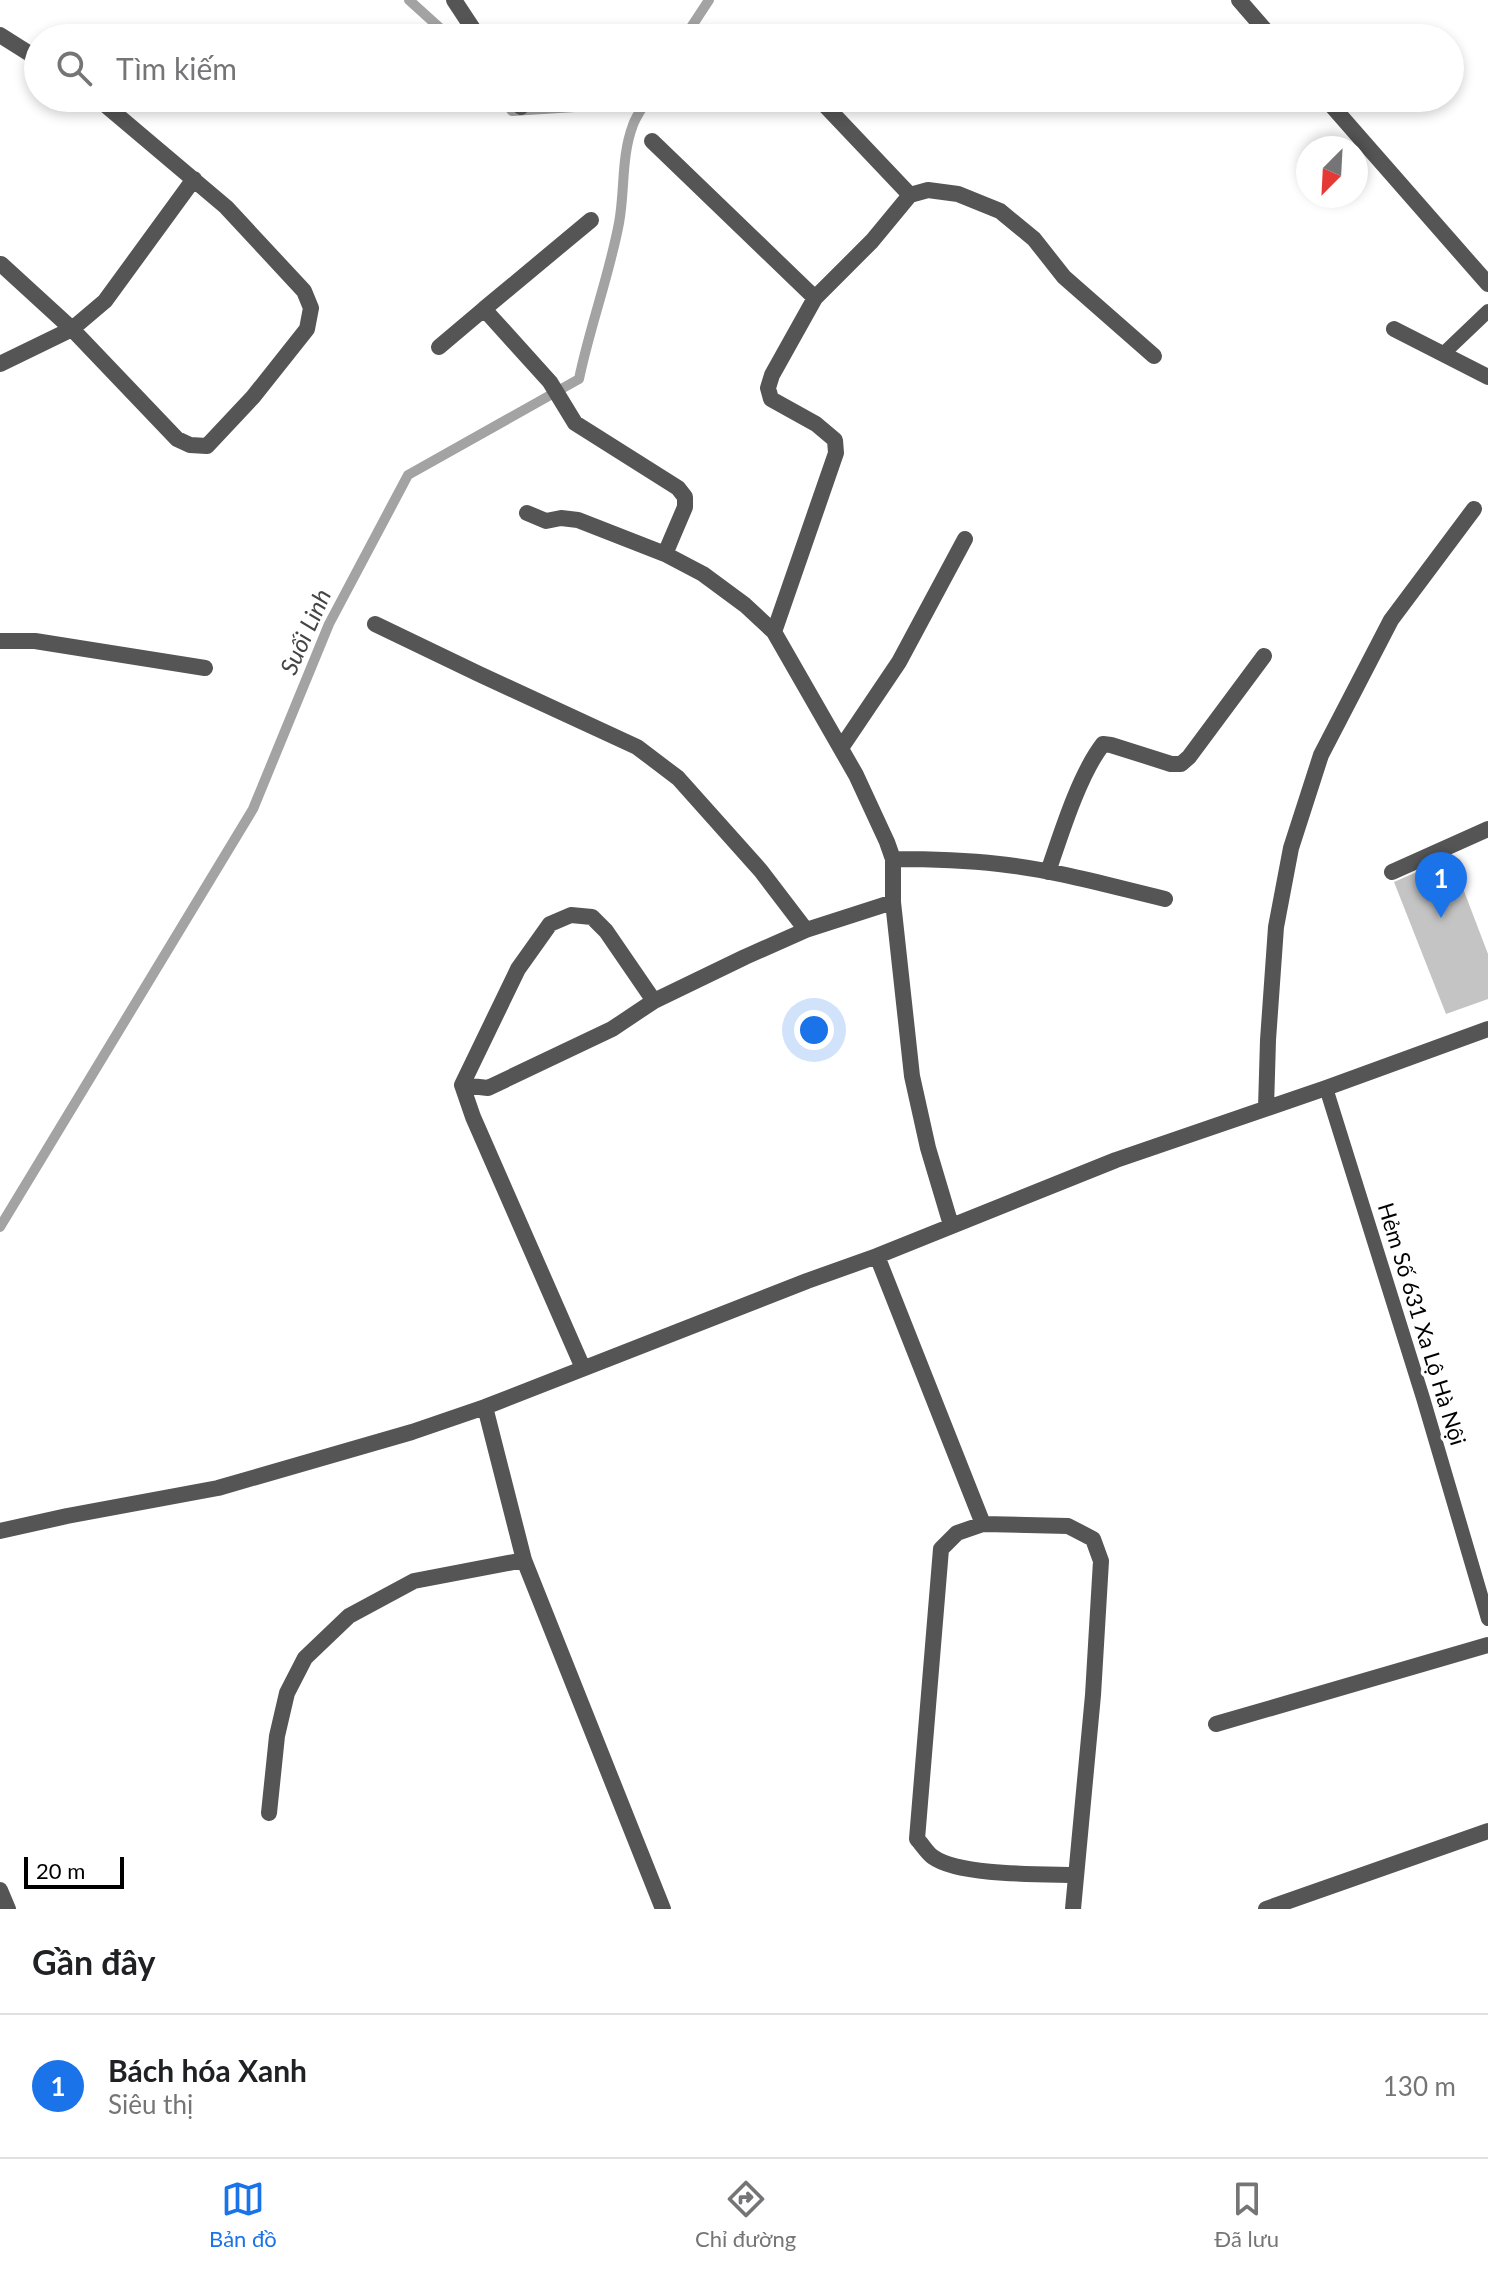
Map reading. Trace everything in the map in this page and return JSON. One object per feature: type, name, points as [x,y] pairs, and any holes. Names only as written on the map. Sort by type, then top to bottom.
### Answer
[{"type":"street","points":[[454,0],[470,24]]},
{"type":"street","points":[[1239,0],[1260,24]]},
{"type":"street","points":[[0,35],[24,50]]},
{"type":"street","points":[[1,264],[72,329],[177,439],[190,445],[207,446],[253,397],[307,329],[311,308],[304,291],[226,207],[114,112]]},
{"type":"street","points":[[831,112],[910,195]]},
{"type":"street","points":[[1337,112],[1488,284]]},
{"type":"street","points":[[652,141],[815,298]]},
{"type":"street","points":[[0,364],[72,329],[105,301],[194,179]]},
{"type":"street","points":[[774,632],[836,453],[835,440],[816,424],[771,399],[768,388],[772,375],[815,298],[872,241],[910,195],[928,190],[958,194],[1000,211],[1034,239],[1064,277],[1154,356]]},
{"type":"street","points":[[439,347],[591,220]]},
{"type":"street","points":[[484,309],[550,382],[575,423],[678,488],[685,497],[685,507],[665,554]]},
{"type":"street","points":[[1394,329],[1488,377]]},
{"type":"street","points":[[1266,1108],[1276,927],[1291,848],[1321,755],[1391,620],[1474,509]]},
{"type":"street","points":[[527,513],[546,521],[561,518],[578,520],[665,554],[703,574],[745,605],[774,632],[856,775],[893,859],[893,902],[912,1076],[928,1148],[951,1225]]},
{"type":"street","points":[[841,748],[899,662],[965,539]]},
{"type":"street","points":[[375,624],[637,747],[678,778],[761,871],[806,930]]},
{"type":"street","points":[[0,641],[35,641],[205,668]]},
{"type":"street","points":[[1048,872],[1072,806],[1103,744],[1171,764],[1181,764],[1264,656]]},
{"type":"street","points":[[1392,872],[1488,829]]},
{"type":"street","points":[[893,859],[1001,864],[1165,899]]},
{"type":"street","points":[[462,1085],[488,1088],[612,1029],[654,1001],[745,957],[806,930],[893,902]]},
{"type":"street","points":[[583,1368],[473,1117],[462,1085],[518,969],[550,924],[571,915],[592,917],[606,931],[654,1001]]},
{"type":"street","points":[[0,1531],[218,1488],[412,1432],[485,1407],[877,1256],[1116,1160],[1488,1029]]},
{"type":"street","points":[[877,1256],[983,1524]]},
{"type":"street","points":[[485,1407],[524,1560],[663,1909]]},
{"type":"street","points":[[1073,1909],[1093,1695],[1101,1561],[1093,1539],[1068,1526],[983,1524],[957,1533],[941,1549],[917,1839],[934,1858],[968,1869],[1076,1875]]},
{"type":"street","points":[[269,1813],[277,1736],[287,1693],[305,1658],[349,1616],[414,1581],[524,1560]]},
{"type":"street","points":[[1216,1724],[1488,1645]]},
{"type":"street","points":[[1266,1909],[1488,1831]]},
{"type":"street","points":[[0,1890],[8,1909]]},
{"type":"lane","points":[[1443,354],[1488,311]]},
{"type":"lane","name":"Hẻm Số 631 Xa Lộ Hà Nội","points":[[1326,1088],[1488,1619]]},
{"type":"building","points":[[1451,857],[1488,954],[1488,999],[1446,1014],[1394,882]]},
{"type":"waterway","points":[[409,0],[436,24]]},
{"type":"waterway","name":"Suối Linh","points":[[693,24],[709,0]]},
{"type":"waterway","name":"Suối Linh","points":[[0,1227],[253,809],[329,624],[408,475],[579,379],[619,223],[629,137],[640,112]]},
{"type":"place","name":"Bách hóa Xanh","points":[[1441,918]]}]
